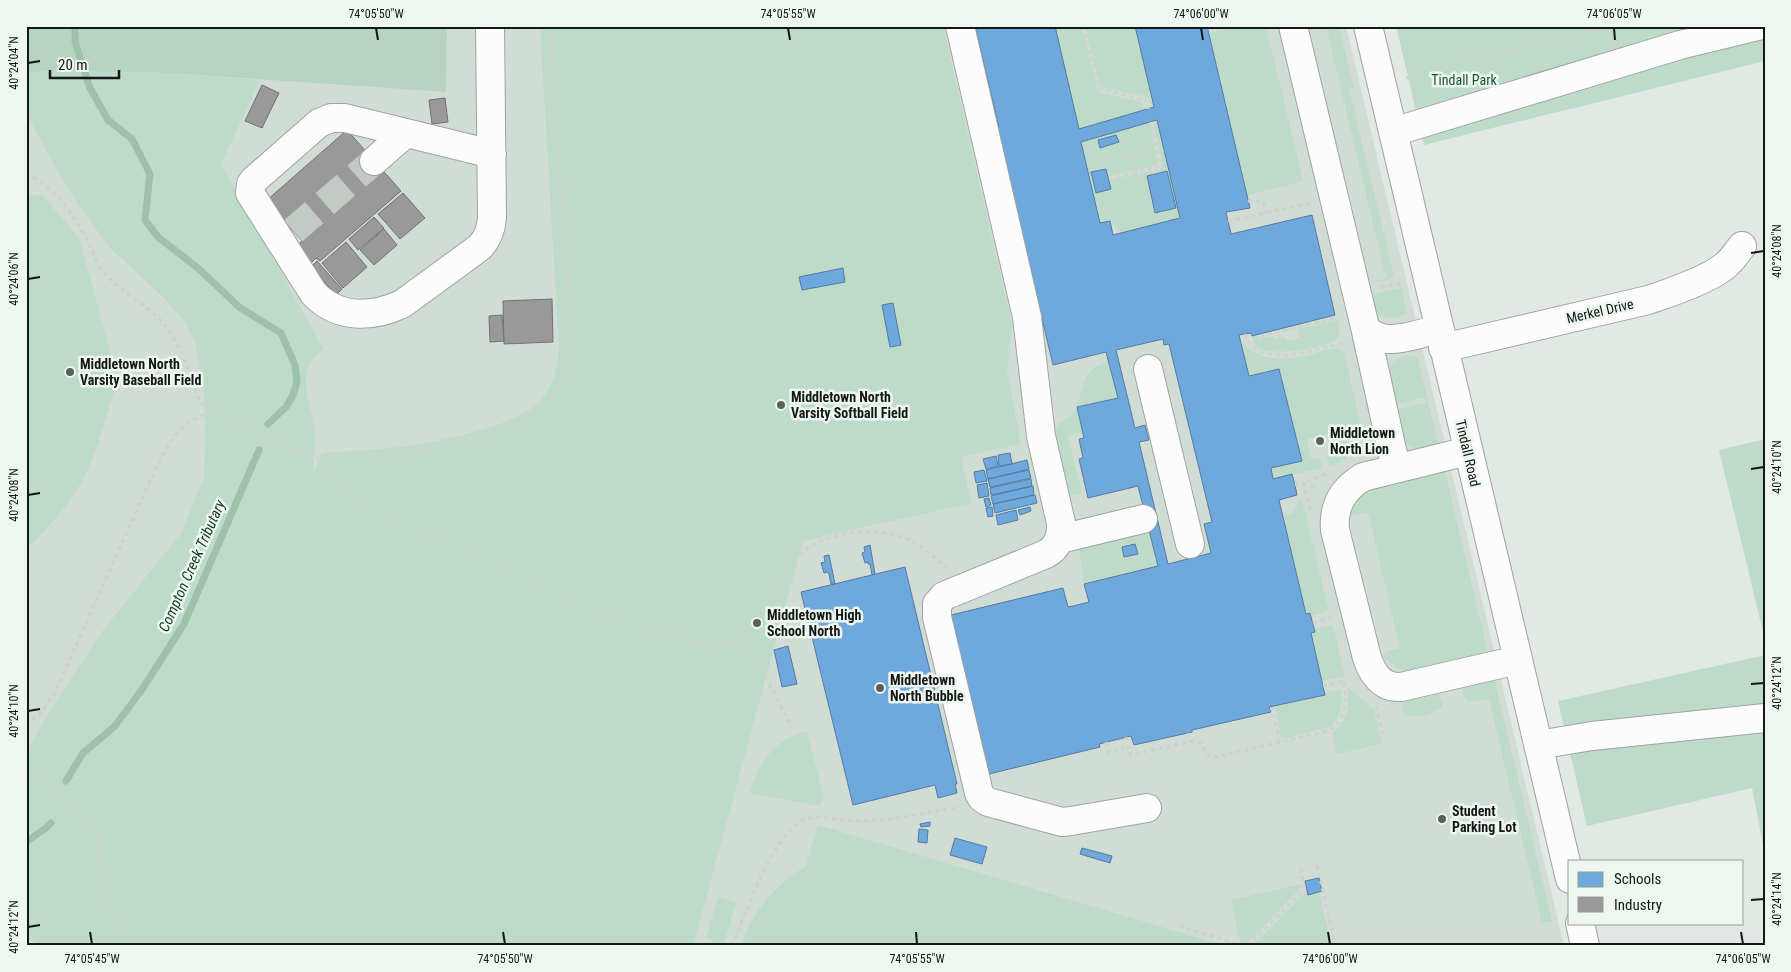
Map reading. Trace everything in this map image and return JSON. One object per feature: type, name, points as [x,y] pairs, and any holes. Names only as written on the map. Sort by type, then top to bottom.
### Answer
[{"type":"street","points":[[490,26],[492,154],[492,226],[480,248],[402,304],[388,310],[362,315],[340,312],[331,308],[314,294],[287,236],[252,198],[250,193],[251,184],[254,180],[319,123],[331,118],[345,118],[492,154]]},
{"type":"street","points":[[960,26],[1027,317],[1041,436],[1061,523],[1060,539],[1052,551],[944,596],[938,604],[936,613],[979,793],[988,802],[1062,822],[1148,808]]},
{"type":"street","points":[[1293,26],[1351,328],[1396,468]]},
{"type":"street","name":"Tindall Road","points":[[1368,26],[1568,872]]},
{"type":"street","points":[[1393,132],[1680,45],[1758,26]]},
{"type":"street","points":[[374,161],[406,133]]},
{"type":"street","name":"Merkel Drive","points":[[1351,328],[1369,333],[1380,339],[1402,337],[1441,338],[1648,300],[1669,293],[1716,272],[1726,265],[1742,246]]},
{"type":"street","points":[[1148,369],[1162,515],[1190,544]]},
{"type":"street","points":[[1468,451],[1370,474],[1357,480],[1349,486],[1340,500],[1335,516],[1335,530],[1367,658],[1374,674],[1385,684],[1401,687],[1518,660]]},
{"type":"street","points":[[1060,539],[1162,515]]},
{"type":"street","points":[[1538,745],[1592,736],[1765,718]]},
{"type":"street","points":[[1580,924],[1586,946]]},
{"type":"path","points":[[26,174],[45,185],[61,200],[78,224],[96,261],[106,275],[156,315],[164,324],[178,344],[200,398],[210,414],[318,458],[371,457],[408,453],[482,437],[528,420],[548,404],[558,391],[568,362],[570,304],[554,91],[552,26]]},
{"type":"path","points":[[1084,26],[1099,89],[1146,100],[1148,109]]},
{"type":"path","points":[[1207,28],[1214,26]]},
{"type":"path","points":[[1406,78],[1469,59],[1611,26]]},
{"type":"path","points":[[1109,179],[1158,167],[1160,161],[1151,122]]},
{"type":"path","points":[[1119,158],[1157,148]]},
{"type":"path","points":[[1132,154],[1142,196]]},
{"type":"path","points":[[1156,168],[1157,173]]},
{"type":"path","points":[[1248,201],[1263,201],[1266,213]]},
{"type":"path","points":[[1228,221],[1314,203]]},
{"type":"path","points":[[1376,288],[1400,283]]},
{"type":"path","points":[[1245,334],[1251,347],[1265,353],[1274,354],[1308,352],[1351,328]]},
{"type":"path","points":[[1260,336],[1351,328]]},
{"type":"path","points":[[26,725],[42,712],[55,692],[156,468],[170,443],[188,421],[210,414]]},
{"type":"path","points":[[318,458],[357,500],[371,510],[392,520],[460,547],[603,614],[639,626],[710,644],[724,643],[736,639],[762,620],[770,607],[789,564],[811,547],[831,538],[871,532],[908,539],[925,550],[968,586]]},
{"type":"path","points":[[1295,485],[1304,483],[1324,492]]},
{"type":"path","points":[[1313,623],[1336,617]]},
{"type":"path","points":[[744,634],[792,728]]},
{"type":"path","points":[[1323,686],[1352,679]]},
{"type":"path","points":[[1126,737],[1130,755],[1190,741],[1201,743],[1206,754],[1211,758],[1323,732],[1340,722],[1344,709],[1344,681]]},
{"type":"path","points":[[1374,703],[1379,714],[1384,739]]},
{"type":"path","points":[[1270,709],[1272,708],[1280,742]]},
{"type":"path","points":[[1188,733],[1190,741]]},
{"type":"path","points":[[1106,742],[1108,752],[1128,747]]},
{"type":"path","points":[[26,775],[79,810],[88,820],[97,837],[100,877],[105,897],[122,929],[130,938],[143,946]]},
{"type":"path","points":[[732,946],[756,890],[779,844],[800,822],[816,817],[850,822],[878,820],[962,807],[982,798]]},
{"type":"path","points":[[1317,865],[1335,944]]},
{"type":"path","points":[[1248,946],[1302,892],[1304,886],[1301,869]]},
{"type":"path","points":[[1183,924],[1182,927],[1244,946]]},
{"type":"shaded area","name":"Middletown High School North","points":[[447,26],[1346,26],[1564,946],[45,946],[26,940],[26,74],[168,73],[445,92]]},
{"type":"green space","points":[[26,26],[447,26],[446,92],[168,73],[48,71],[26,74]]},
{"type":"green space","points":[[540,26],[943,26],[1012,325],[1007,371],[1021,444],[961,457],[971,503],[803,541],[693,946],[131,946],[124,944],[126,946],[45,946],[26,940],[26,754],[42,724],[101,633],[182,532],[204,478],[205,440],[204,385],[195,342],[186,323],[162,296],[109,247],[79,205],[54,165],[28,116],[26,116],[26,74],[48,71],[168,73],[260,80],[221,164],[323,349],[312,360],[306,378],[315,436],[314,471],[322,453],[424,444],[477,431],[504,422],[530,409],[538,403],[548,390],[557,366],[559,346]]},
{"type":"green space","points":[[1055,26],[1082,26],[1098,92],[1141,102],[1144,110],[1079,129]]},
{"type":"green space","points":[[1085,26],[1135,26],[1154,107],[1152,108],[1148,97],[1100,87]]},
{"type":"green space","points":[[1236,26],[1266,26],[1303,181],[1247,195],[1209,33]]},
{"type":"green space","points":[[1326,26],[1339,26],[1354,88],[1349,89],[1394,276],[1391,279],[1367,284],[1386,278]]},
{"type":"green space","name":"Tindall Park","points":[[1396,26],[1765,26],[1765,61],[1424,145]]},
{"type":"green space","points":[[1157,120],[1180,218],[1119,233],[1117,227],[1114,227],[1113,222],[1100,223],[1081,142],[1149,122],[1158,162],[1155,166],[1109,176],[1109,180],[1152,171],[1153,174],[1147,176],[1155,213],[1175,208],[1167,171],[1159,172],[1162,163],[1153,121]]},
{"type":"green space","name":"Middletown North Varsity Baseball Field","points":[[42,195],[79,238],[111,355],[115,377],[113,395],[95,452],[81,483],[63,510],[26,549],[26,196]]},
{"type":"green space","points":[[1401,288],[1407,313],[1398,317],[1388,318],[1376,312],[1370,295]]},
{"type":"green space","points":[[1337,320],[1340,333],[1334,340],[1304,350],[1264,350],[1254,344],[1252,336],[1257,335],[1259,339],[1273,336],[1274,339],[1280,337],[1280,334],[1281,338],[1285,337],[1287,341],[1300,338],[1298,329]]},
{"type":"green space","points":[[1241,341],[1255,353],[1272,358],[1301,357],[1331,349],[1344,352],[1362,431],[1358,444],[1347,458],[1329,466],[1327,455],[1334,453],[1329,433],[1307,439],[1311,459],[1319,457],[1322,468],[1273,479],[1271,468],[1301,461],[1279,369],[1249,376]]},
{"type":"green space","points":[[1412,356],[1418,359],[1438,443],[1423,448],[1410,446],[1406,442],[1400,430],[1396,410],[1426,403],[1425,397],[1395,404],[1390,380],[1391,365],[1395,360]]},
{"type":"green space","points":[[1109,362],[1118,398],[1077,407],[1083,432],[1068,436],[1082,493],[1070,496],[1056,437],[1057,427],[1073,413],[1087,375],[1099,365]]},
{"type":"green space","points":[[1765,439],[1765,640],[1719,450]]},
{"type":"green space","points":[[1441,471],[1445,472],[1488,653],[1411,672],[1398,669],[1383,657],[1385,652],[1400,648],[1368,512],[1349,514],[1353,505],[1367,490]]},
{"type":"green space","points":[[1299,499],[1303,505],[1329,611],[1311,616],[1310,613],[1306,614],[1283,517],[1293,513]]},
{"type":"green space","points":[[1148,526],[1158,566],[1084,584],[1079,546]]},
{"type":"green space","points":[[1333,625],[1345,676],[1322,681],[1311,633],[1315,632],[1314,629]]},
{"type":"green space","points":[[1765,655],[1765,855],[1752,788],[1587,826],[1558,701]]},
{"type":"green space","points":[[1494,678],[1552,921],[1542,923],[1489,699],[1469,702],[1463,695],[1465,684]]},
{"type":"green space","points":[[1347,687],[1374,710],[1382,743],[1338,754],[1332,733],[1341,724],[1346,713]]},
{"type":"green space","points":[[1341,689],[1339,715],[1329,727],[1282,739],[1274,705],[1325,695],[1325,693]]},
{"type":"green space","points":[[1432,693],[1438,694],[1442,700],[1442,706],[1438,709],[1427,715],[1420,716],[1408,715],[1404,712],[1402,706],[1405,700]]},
{"type":"green space","points":[[807,731],[824,798],[819,806],[750,793],[758,771],[770,753],[786,740]]},
{"type":"green space","points":[[818,825],[1226,946],[741,946],[752,921],[766,900],[784,882],[806,866]]},
{"type":"green space","points":[[1302,884],[1297,892],[1248,942],[1240,941],[1231,900]]},
{"type":"green space","points":[[1319,892],[1332,946],[1259,946],[1254,944],[1304,894]]},
{"type":"green space","points":[[718,897],[736,903],[724,943],[718,942],[716,946],[711,946],[712,940],[706,938]]},
{"type":"building: Schools","points":[[975,26],[1055,26],[1079,129],[1154,107],[1135,26],[1207,26],[1250,208],[1226,212],[1231,234],[1312,215],[1335,315],[1252,336],[1251,333],[1239,335],[1249,376],[1279,369],[1302,461],[1271,468],[1273,479],[1292,474],[1295,485],[1297,495],[1279,500],[1306,614],[1310,613],[1315,632],[1311,633],[1325,695],[1269,707],[1271,712],[1192,730],[1192,732],[1134,745],[1131,736],[1099,744],[1100,747],[989,774],[951,615],[1063,588],[1068,607],[1073,606],[1089,602],[1084,584],[1158,566],[1138,486],[1088,498],[1079,459],[1083,458],[1079,439],[1084,438],[1077,407],[1118,398],[1106,352],[1053,365],[997,128],[999,128]],"holes":[[[1157,120],[1180,218],[1113,235],[1110,221],[1100,223],[1081,142]],[[1163,339],[1164,345],[1169,344],[1212,522],[1204,524],[1211,553],[1168,564],[1139,442],[1149,440],[1145,425],[1135,428],[1116,350]]]},
{"type":"building: Schools","points":[[1116,135],[1119,142],[1100,148],[1098,140]]},
{"type":"building: Schools","points":[[1106,169],[1111,189],[1096,193],[1091,172]]},
{"type":"building: Schools","points":[[1167,171],[1176,208],[1155,213],[1147,176]]},
{"type":"building: Schools","points":[[843,268],[845,282],[802,290],[799,277]]},
{"type":"building: Schools","points":[[893,303],[901,345],[890,347],[882,305]]},
{"type":"building: Schools","points":[[1010,453],[1012,464],[999,466],[998,455]]},
{"type":"building: Schools","points":[[996,456],[998,466],[986,469],[983,459]]},
{"type":"building: Schools","points":[[1027,460],[1029,469],[988,479],[986,470]]},
{"type":"building: Schools","points":[[984,470],[987,481],[976,483],[974,472]]},
{"type":"building: Schools","points":[[1029,470],[1031,478],[990,487],[988,479]]},
{"type":"building: Schools","points":[[1031,479],[1032,486],[991,495],[990,488]]},
{"type":"building: Schools","points":[[987,483],[989,496],[979,498],[977,485]]},
{"type":"building: Schools","points":[[1033,486],[1034,495],[993,504],[991,496]]},
{"type":"building: Schools","points":[[1035,495],[1037,503],[995,513],[993,504]]},
{"type":"building: Schools","points":[[989,498],[991,505],[986,507],[984,499]]},
{"type":"building: Schools","points":[[992,507],[993,516],[988,517],[986,508]]},
{"type":"building: Schools","points":[[1030,507],[1031,511],[1020,515],[1018,510]]},
{"type":"building: Schools","points":[[1016,510],[1018,520],[998,525],[996,515]]},
{"type":"building: Schools","points":[[1135,544],[1138,554],[1124,557],[1122,547]]},
{"type":"building: Schools","points":[[870,545],[875,574],[872,575],[870,564],[868,562],[865,563],[862,553],[865,552],[864,547]]},
{"type":"building: Schools","points":[[829,555],[835,584],[831,584],[829,574],[827,572],[824,573],[821,563],[825,562],[824,556]]},
{"type":"building: Schools","name":"Middletown North Bubble","points":[[905,567],[957,784],[955,784],[957,793],[938,798],[935,785],[853,805],[801,592]]},
{"type":"building: Schools","points":[[788,646],[797,684],[782,687],[774,650]]},
{"type":"building: Schools","points":[[930,822],[930,826],[921,827],[920,824]]},
{"type":"building: Schools","points":[[919,829],[928,830],[927,843],[918,842]]},
{"type":"building: Schools","points":[[955,838],[987,847],[982,864],[950,855]]},
{"type":"building: Schools","points":[[1082,848],[1112,856],[1110,863],[1080,854]]},
{"type":"building: Schools","points":[[1319,878],[1322,891],[1308,895],[1305,881]]},
{"type":"building: Industry","points":[[262,85],[279,93],[262,128],[245,121]]},
{"type":"building: Industry","points":[[445,98],[448,122],[432,124],[429,100]]},
{"type":"building: Industry","points":[[347,130],[401,191],[320,261],[316,258],[309,265],[294,248],[302,241],[266,201]]},
{"type":"building: Industry","points":[[403,193],[425,218],[400,239],[378,214]]},
{"type":"building: Industry","points":[[374,217],[384,228],[358,250],[349,239]]},
{"type":"building: Industry","points":[[384,229],[397,245],[374,265],[360,250]]},
{"type":"building: Industry","points":[[346,242],[367,267],[343,288],[322,263]]},
{"type":"building: Industry","points":[[317,261],[342,289],[336,295],[311,267]]},
{"type":"building: Industry","points":[[552,299],[553,342],[504,344],[503,301]]},
{"type":"building: Industry","points":[[502,315],[504,341],[490,342],[489,316]]},
{"type":"waterway","name":"Compton Creek Tributary","points":[[75,26],[75,42],[90,88],[108,120],[132,139],[150,174],[145,220],[158,237],[199,269],[239,307],[281,333],[295,365],[297,382],[293,395],[286,407],[268,424]]},
{"type":"waterway","name":"Compton Creek Tributary","points":[[66,781],[83,753],[114,727],[141,691],[184,624],[259,450]]},
{"type":"waterway","name":"Compton Creek Tributary","points":[[26,842],[51,823]]},
{"type":"tunnel","points":[[293,231],[374,161]]},
{"type":"place","name":"Middletown North Varsity Baseball Field","points":[[70,372]]},
{"type":"place","name":"Middletown North Varsity Softball Field","points":[[781,405]]},
{"type":"place","name":"Middletown North Lion","points":[[1320,441]]},
{"type":"place","name":"Middletown High School North","points":[[757,623]]},
{"type":"place","name":"Middletown North Bubble","points":[[880,688]]},
{"type":"place","name":"Student Parking Lot","points":[[1442,819]]}]
